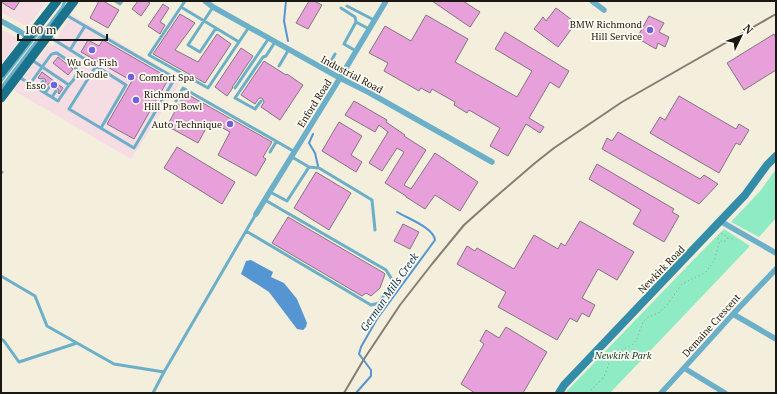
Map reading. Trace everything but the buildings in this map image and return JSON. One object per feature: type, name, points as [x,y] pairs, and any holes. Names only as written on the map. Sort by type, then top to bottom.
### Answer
[{"type":"main road","points":[[1,98],[74,1]]},
{"type":"main road","points":[[1,73],[28,38],[56,6]]},
{"type":"street","name":"Industrial Road","points":[[205,1],[275,42],[368,92],[492,162]]},
{"type":"street","name":"Enford Road","points":[[256,214],[386,1]]},
{"type":"street","points":[[592,1],[604,10]]},
{"type":"street","points":[[1,21],[28,38]]},
{"type":"street","name":"Newkirk Road","points":[[559,393],[564,385],[745,195],[776,156]]},
{"type":"street","points":[[720,221],[776,253]]},
{"type":"street","name":"Demaine Crescent","points":[[661,393],[732,314],[776,269]]},
{"type":"street","points":[[732,314],[776,339]]},
{"type":"street","points":[[684,368],[725,393]]},
{"type":"lane","points":[[56,6],[65,1]]},
{"type":"lane","points":[[1,88],[62,8],[65,1]]},
{"type":"lane","points":[[115,1],[120,4],[122,1]]},
{"type":"lane","points":[[185,1],[149,55],[208,88],[249,27]]},
{"type":"lane","points":[[347,6],[374,20]]},
{"type":"lane","points":[[181,7],[239,42]]},
{"type":"lane","points":[[213,7],[188,45],[200,52],[216,28]]},
{"type":"lane","points":[[341,8],[355,17],[356,22],[369,29]]},
{"type":"lane","points":[[65,14],[175,78]]},
{"type":"lane","points":[[356,22],[344,44],[356,51]]},
{"type":"lane","points":[[70,50],[85,26]]},
{"type":"lane","points":[[1,81],[42,28]]},
{"type":"lane","points":[[48,36],[126,85],[101,128]]},
{"type":"lane","points":[[235,88],[268,38]]},
{"type":"lane","points":[[261,101],[255,109],[235,98],[262,57],[266,56],[275,42]]},
{"type":"lane","points":[[279,66],[289,49]]},
{"type":"lane","points":[[18,76],[30,84],[38,88],[58,101],[77,74],[77,69],[57,53],[53,53],[30,84]]},
{"type":"lane","points":[[326,70],[335,54]]},
{"type":"lane","points":[[31,59],[69,86]]},
{"type":"lane","points":[[96,66],[69,109],[134,148],[178,71]]},
{"type":"lane","points":[[47,76],[50,72]]},
{"type":"lane","points":[[54,81],[56,77]]},
{"type":"lane","points":[[60,86],[63,81]]},
{"type":"lane","points":[[38,88],[43,82]]},
{"type":"lane","points":[[45,93],[50,86]]},
{"type":"lane","points":[[176,101],[183,88],[276,142],[309,167],[318,168],[372,200],[375,230]]},
{"type":"lane","points":[[52,97],[56,91]]},
{"type":"lane","points":[[270,152],[276,142]]},
{"type":"lane","points":[[270,192],[288,201],[309,167]]},
{"type":"lane","points":[[246,231],[371,305],[379,303],[392,281],[386,270],[265,200]]},
{"type":"lane","points":[[153,393],[256,214]]},
{"type":"lane","points":[[1,276],[35,296],[47,326],[114,364],[164,372]]},
{"type":"lane","points":[[1,339],[19,362],[77,342]]},
{"type":"path","points":[[588,393],[604,377],[611,358],[619,350],[632,345],[636,341],[643,322],[647,318],[660,312],[682,284],[706,272],[715,258],[720,240],[718,236],[721,233],[728,238],[734,239]]},
{"type":"path","points":[[720,240],[723,242],[728,238]]},
{"type":"shaded area","points":[[1,1],[47,1],[28,27],[1,12]]},
{"type":"shaded area","points":[[71,14],[182,80],[131,159],[16,92],[14,89],[48,46],[53,46]]},
{"type":"shaded area","points":[[1,29],[20,40],[1,64]]},
{"type":"green space","points":[[776,169],[776,218],[759,237],[731,222],[761,190]]},
{"type":"green space","name":"Newkirk Park","points":[[724,229],[750,246],[610,393],[565,393],[700,253]]},
{"type":"water","points":[[251,260],[273,272],[271,277],[284,283],[297,299],[307,323],[303,330],[297,329],[269,292],[241,274],[246,261]]},
{"type":"waterway","name":"German Mills Creek","points":[[286,1],[284,21],[288,41]]},
{"type":"waterway","name":"German Mills Creek","points":[[313,134],[309,143],[315,153],[318,166]]},
{"type":"waterway","name":"German Mills Creek","points":[[356,393],[371,376],[371,370],[359,354],[361,347],[377,319],[435,240],[430,231],[425,227],[397,212]]},
{"type":"railway","points":[[344,393],[364,359],[400,305],[464,225],[492,200],[554,148],[622,102],[776,14]]},
{"type":"place","name":"BMW Richmond Hill Service","points":[[650,30]]},
{"type":"place","name":"Wu Gu Fish Noodle","points":[[92,50]]},
{"type":"place","name":"Comfort Spa","points":[[131,77]]},
{"type":"place","name":"Esso","points":[[54,85]]},
{"type":"place","name":"Richmond Hill Pro Bowl","points":[[136,100]]},
{"type":"place","name":"Auto Technique","points":[[230,124]]}]
